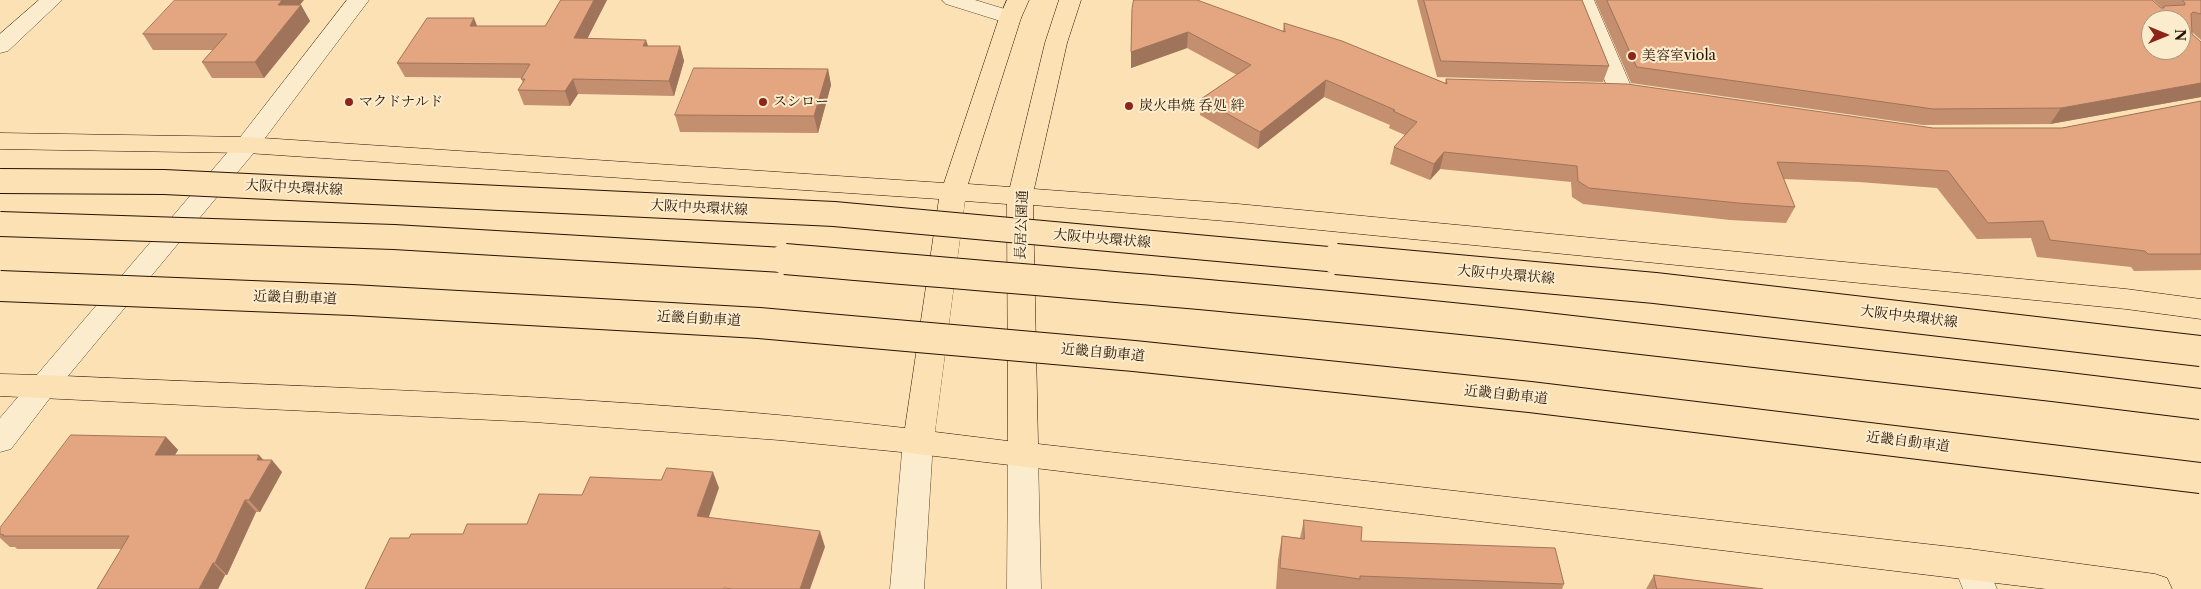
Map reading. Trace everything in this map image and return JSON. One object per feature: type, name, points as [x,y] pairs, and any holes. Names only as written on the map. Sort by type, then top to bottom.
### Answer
[{"type":"main road","name":"長居公園通","points":[[1023,455],[1020,196],[1056,43],[1070,0]]},
{"type":"main road","points":[[918,441],[952,192],[1014,9]]},
{"type":"main road","points":[[0,141],[248,145],[1020,196],[1238,213],[1632,250],[2201,308]]},
{"type":"main road","name":"大阪中央環状線","points":[[0,181],[174,182],[834,214],[1655,288],[2201,350]]},
{"type":"main road","points":[[0,224],[394,237],[782,258],[1516,325],[1932,371],[2201,404]]},
{"type":"main road","name":"近畿自動車道","points":[[0,286],[352,300],[759,323],[1134,356],[1520,396],[2201,478]]},
{"type":"main road","points":[[0,385],[607,414],[918,441],[1975,576],[2155,589]]},
{"type":"street","points":[[0,46],[51,0]]},
{"type":"street","points":[[0,440],[43,386],[248,145],[358,0]]},
{"type":"street","points":[[953,0],[1014,9]]},
{"type":"street","points":[[1584,0],[1621,91]]},
{"type":"street","points":[[907,589],[918,441]]},
{"type":"street","points":[[1023,455],[1024,589]]},
{"type":"building","points":[[175,0],[282,0],[278,5],[301,5],[255,62],[202,62],[227,34],[143,34]]},
{"type":"building","points":[[561,0],[594,0],[574,38],[646,40],[643,46],[680,46],[669,81],[573,79],[565,91],[518,90],[525,79],[521,79],[530,64],[397,63],[427,18],[474,18],[470,26],[545,26]]},
{"type":"building","points":[[1134,0],[1197,0],[1285,32],[1284,23],[1342,41],[1447,84],[1446,79],[1627,84],[1933,128],[2062,128],[2201,101],[2201,254],[2148,254],[2145,251],[2050,240],[2043,221],[1988,223],[1948,171],[1777,162],[1795,207],[1589,188],[1578,181],[1577,166],[1444,152],[1434,164],[1394,147],[1417,122],[1393,111],[1395,110],[1326,80],[1260,132],[1201,99],[1251,65],[1188,32],[1131,52]]},
{"type":"building","points":[[1424,0],[1582,0],[1609,66],[1441,61]]},
{"type":"building","points":[[1607,0],[2152,0],[2161,8],[2164,8],[2164,6],[2185,5],[2182,0],[2201,0],[2201,14],[2193,12],[2191,14],[2192,34],[2201,42],[2201,83],[2061,108],[1933,109],[1637,67]]},
{"type":"building","points":[[694,68],[828,69],[814,116],[675,115]]},
{"type":"building","points":[[71,435],[166,437],[155,455],[259,455],[257,460],[272,460],[249,500],[245,500],[215,563],[213,563],[199,589],[97,589],[129,536],[3,536],[0,534],[0,528]]},
{"type":"building","points":[[667,468],[713,472],[697,516],[820,531],[800,589],[365,589],[390,538],[409,538],[411,534],[463,534],[467,524],[527,524],[539,494],[582,495],[590,477],[661,480]]},
{"type":"building","points":[[1304,520],[1362,527],[1361,541],[1555,548],[1564,584],[1360,576],[1360,579],[1280,568],[1282,536],[1304,539]]},
{"type":"building","points":[[1654,575],[1763,589],[1657,589]]},
{"type":"place","name":"美容室viola","points":[[1632,56]]},
{"type":"place","name":"マクドナルド","points":[[349,102]]},
{"type":"place","name":"スシロー","points":[[763,102]]},
{"type":"place","name":"炭火串焼 呑処 絆","points":[[1129,106]]}]
